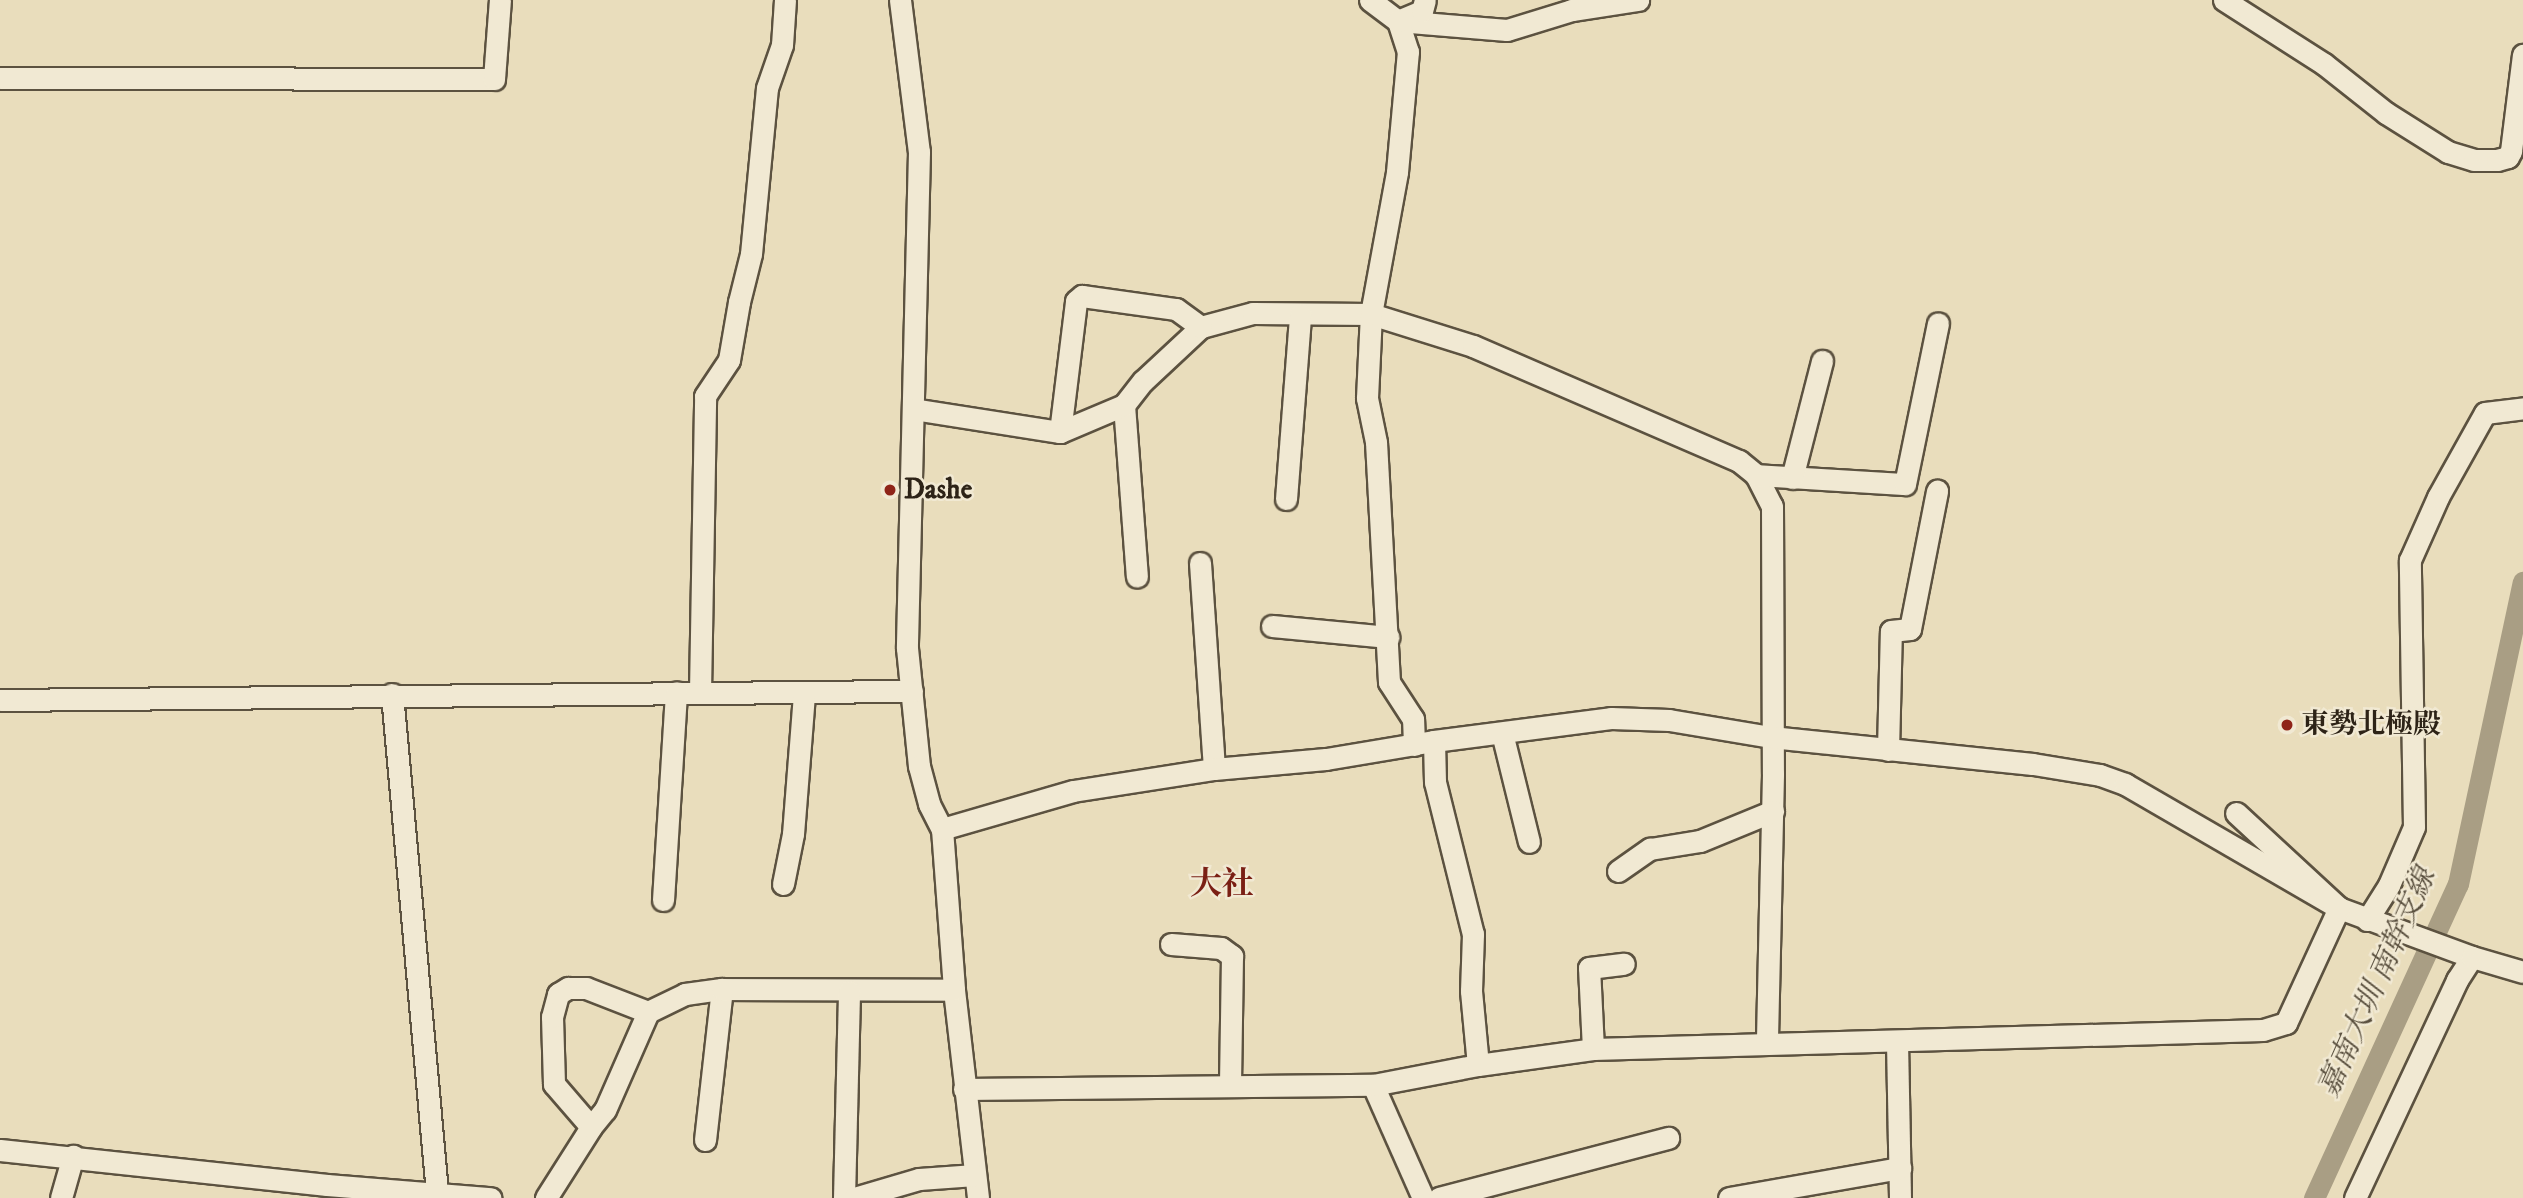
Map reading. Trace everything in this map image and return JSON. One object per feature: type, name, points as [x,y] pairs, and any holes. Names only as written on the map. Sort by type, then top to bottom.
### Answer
[{"type":"street","points":[[700,692],[705,396],[729,360],[738,303],[751,254],[767,88],[782,45],[785,0]]},
{"type":"street","points":[[901,0],[919,152],[907,648],[919,766],[929,804],[942,830],[954,990],[978,1198]]},
{"type":"street","points":[[1370,0],[1398,21],[1507,30],[1572,10],[1638,0]]},
{"type":"street","points":[[1398,21],[1422,11],[1425,0]]},
{"type":"street","points":[[2224,0],[2323,64],[2396,120],[2448,152],[2474,160],[2497,160],[2508,157],[2511,151],[2523,55]]},
{"type":"street","points":[[0,78],[494,79],[502,1]]},
{"type":"street","points":[[1398,21],[1408,52],[1397,172],[1371,314],[1367,398],[1376,442],[1389,682],[1413,719],[1424,743],[1473,934],[1471,991],[1478,1065]]},
{"type":"street","points":[[1059,432],[1076,301],[1082,296],[1176,309],[1201,327]]},
{"type":"street","points":[[913,409],[1059,432],[1124,405],[1143,381],[1201,327],[1253,313],[1371,314],[1473,346],[1561,381],[1740,461],[1756,475],[1772,506],[1773,811],[1768,1042]]},
{"type":"street","points":[[1286,499],[1300,315]]},
{"type":"street","points":[[1756,475],[1905,484],[1938,323]]},
{"type":"street","points":[[1792,478],[1822,361]]},
{"type":"street","points":[[1124,405],[1137,577]]},
{"type":"street","points":[[2367,920],[2389,885],[2414,827],[2410,560],[2438,497],[2485,413],[2523,408]]},
{"type":"street","points":[[1888,750],[1891,631],[1910,629],[1937,491]]},
{"type":"street","points":[[1200,563],[1214,769]]},
{"type":"street","points":[[1272,626],[1388,637]]},
{"type":"street","points":[[0,700],[392,694],[912,691]]},
{"type":"street","points":[[663,900],[676,692]]},
{"type":"street","points":[[783,884],[793,834],[804,693]]},
{"type":"street","points":[[392,694],[437,1192]]},
{"type":"street","points":[[942,830],[1073,791],[1214,769],[1326,759],[1611,718],[1669,720],[1771,737],[2033,764],[2100,775],[2125,784],[2339,908],[2472,957],[2523,972]]},
{"type":"street","points":[[1502,733],[1530,842]]},
{"type":"street","points":[[1618,871],[1650,849],[1700,841],[1773,811]]},
{"type":"street","points":[[2235,813],[2339,908]]},
{"type":"street","points":[[964,1089],[1373,1085],[1478,1065],[1593,1049],[1768,1042],[2249,1031],[2286,1023],[2339,908]]},
{"type":"street","points":[[1171,944],[1221,947],[1232,956],[1230,1086]]},
{"type":"street","points":[[2355,1198],[2457,981],[2472,957]]},
{"type":"street","points":[[1593,1049],[1589,968],[1624,964]]},
{"type":"street","points":[[591,1127],[554,1084],[552,1017],[558,994],[568,988],[586,988],[648,1012]]},
{"type":"street","points":[[545,1198],[605,1110],[648,1012],[685,994],[722,989],[954,990]]},
{"type":"street","points":[[705,1140],[722,989]]},
{"type":"street","points":[[844,1198],[849,991]]},
{"type":"street","points":[[1897,1041],[1900,1198]]},
{"type":"street","points":[[1373,1085],[1423,1198]]},
{"type":"street","points":[[1439,1198],[1668,1138]]},
{"type":"street","points":[[0,1150],[73,1156],[327,1191],[437,1192],[490,1198]]},
{"type":"street","points":[[61,1198],[73,1156]]},
{"type":"street","points":[[1729,1198],[1900,1168]]},
{"type":"street","points":[[854,1198],[919,1179],[975,1175]]},
{"type":"waterway","name":"嘉南大圳 南幹支線","points":[[2314,1198],[2458,884],[2523,582]]},
{"type":"place","name":"Dashe","points":[[890,490]]},
{"type":"place","name":"東勢北極殿","points":[[2287,725]]},
{"type":"district","name":"大社","points":[[1222,885]]}]
